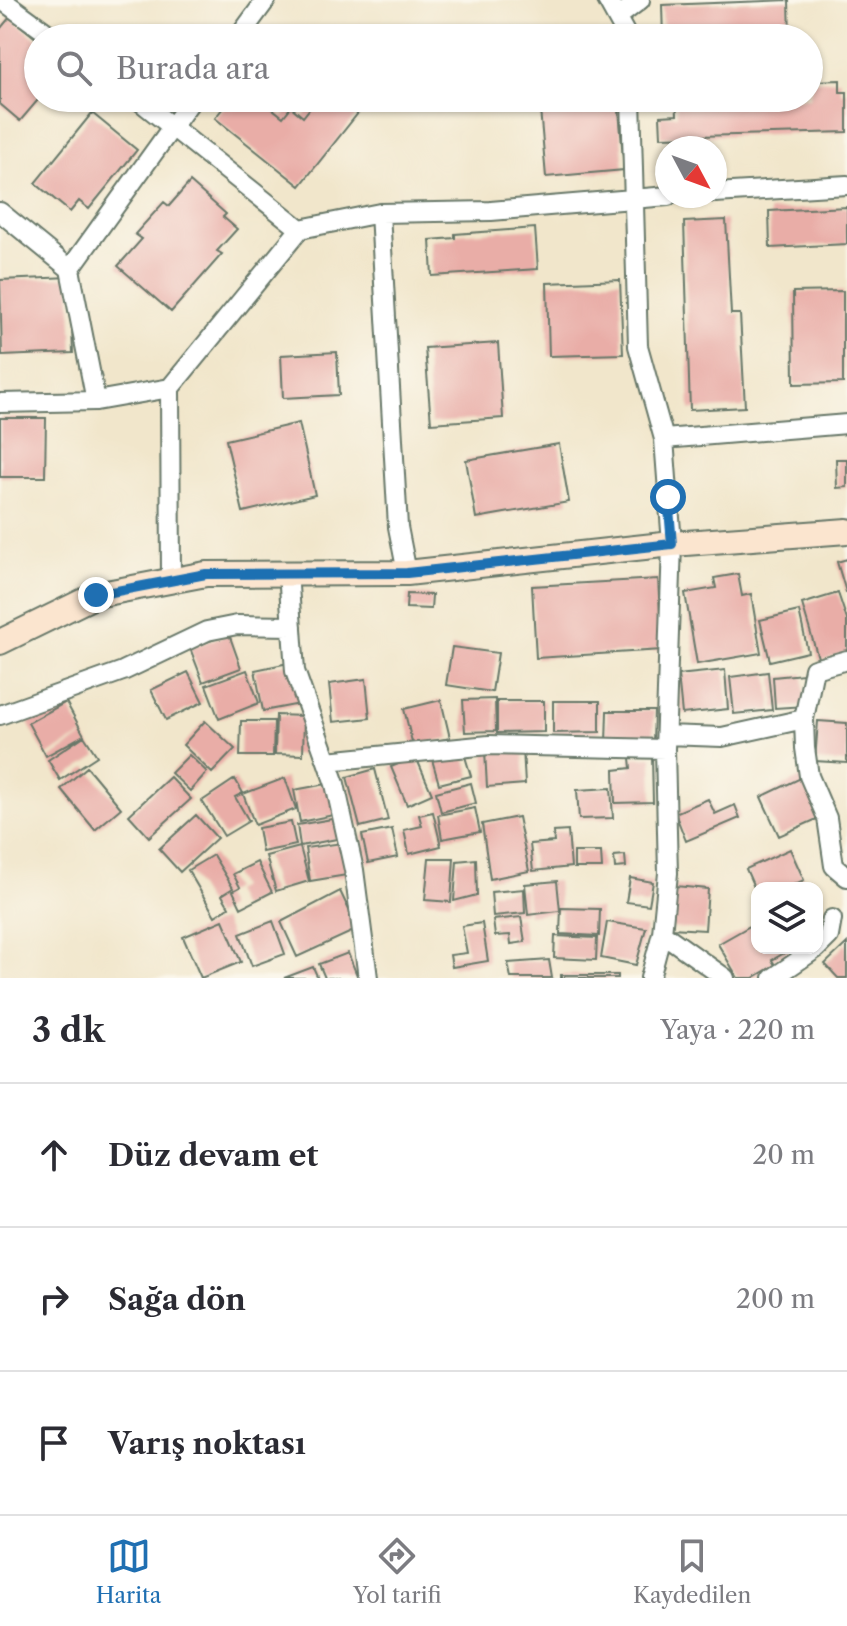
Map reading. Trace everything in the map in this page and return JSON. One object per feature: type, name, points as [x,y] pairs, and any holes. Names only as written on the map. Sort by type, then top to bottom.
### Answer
[{"type":"street","points":[[2,0],[35,24]]},
{"type":"street","points":[[248,24],[266,0]]},
{"type":"street","points":[[607,0],[621,24]]},
{"type":"street","points":[[618,17],[640,0]]},
{"type":"street","points":[[155,112],[300,229]]},
{"type":"street","points":[[70,269],[183,112]]},
{"type":"street","points":[[631,112],[638,346],[664,439],[672,544],[666,742],[668,873],[662,933],[650,978]]},
{"type":"street","points":[[727,192],[847,185]]},
{"type":"street","points":[[171,580],[170,388],[300,229],[380,213],[491,211],[655,197]]},
{"type":"street","points":[[0,212],[70,269],[96,401]]},
{"type":"street","points":[[380,213],[398,527],[407,573]]},
{"type":"street","points":[[0,403],[96,401],[170,388]]},
{"type":"street","points":[[664,439],[847,424]]},
{"type":"street","points":[[0,642],[96,595],[206,574],[407,573],[672,544],[847,531]]},
{"type":"street","points":[[288,572],[295,671],[327,761],[354,870],[368,978]]},
{"type":"street","points":[[0,715],[123,671],[207,631],[237,625],[292,626]]},
{"type":"street","points":[[847,660],[814,669],[804,719],[809,776],[827,818],[834,866],[847,877]]},
{"type":"street","points":[[327,761],[489,745],[666,742],[722,737],[804,719]]},
{"type":"street","points":[[823,942],[829,936],[832,919]]},
{"type":"street","points":[[662,933],[725,978]]},
{"type":"street","points":[[773,978],[808,954]]},
{"type":"building","points":[[789,0],[790,24],[663,24],[662,5]]},
{"type":"building","points":[[10,17],[24,28],[24,112],[28,112],[20,121],[0,104],[0,29]]},
{"type":"building","points":[[840,80],[840,92],[847,92],[847,132],[661,136],[660,116],[677,115],[677,112],[823,112],[823,81]]},
{"type":"building","points":[[220,112],[277,112],[283,117],[287,112],[297,112],[303,117],[307,112],[359,112],[300,186],[215,118]]},
{"type":"building","points":[[540,112],[619,112],[624,170],[546,177]]},
{"type":"building","points":[[92,113],[137,150],[89,209],[79,201],[70,212],[35,183]]},
{"type":"building","points":[[190,182],[226,214],[223,217],[237,229],[217,251],[222,254],[171,312],[118,266],[142,239],[135,234],[164,202],[169,206]]},
{"type":"building","points":[[847,207],[847,244],[770,248],[769,211]]},
{"type":"building","points":[[726,220],[731,314],[740,314],[745,407],[690,410],[684,222]]},
{"type":"building","points":[[535,228],[538,269],[432,276],[430,240],[455,238],[455,234]]},
{"type":"building","points":[[70,277],[73,353],[2,356],[0,280]]},
{"type":"building","points":[[620,280],[623,354],[549,356],[547,283]]},
{"type":"building","points":[[843,291],[843,383],[794,384],[793,292]]},
{"type":"building","points":[[498,343],[503,418],[431,423],[425,348]]},
{"type":"building","points":[[337,352],[339,395],[283,398],[281,355]]},
{"type":"building","points":[[0,418],[46,418],[45,477],[0,477]]},
{"type":"building","points":[[299,423],[315,495],[243,512],[226,440]]},
{"type":"building","points":[[559,444],[569,502],[476,518],[466,460]]},
{"type":"building","points":[[836,459],[847,459],[847,487],[837,488]]},
{"type":"building","points":[[847,559],[847,592],[846,592],[837,562]]},
{"type":"building","points":[[738,574],[742,596],[751,594],[761,653],[697,664],[685,593],[716,588],[714,578]]},
{"type":"building","points":[[658,579],[662,650],[536,658],[532,586]]},
{"type":"building","points":[[838,593],[847,620],[847,652],[819,661],[802,604]]},
{"type":"building","points":[[407,594],[432,595],[431,609],[406,608]]},
{"type":"building","points":[[799,611],[808,652],[770,661],[760,620]]},
{"type":"building","points":[[229,634],[241,668],[203,682],[190,648]]},
{"type":"building","points":[[452,647],[498,653],[492,692],[446,685]]},
{"type":"building","points":[[293,662],[300,704],[263,711],[255,670]]},
{"type":"building","points":[[247,670],[259,703],[219,719],[206,685]]},
{"type":"building","points":[[725,670],[728,709],[682,714],[678,675]]},
{"type":"building","points":[[188,672],[203,702],[166,720],[151,690]]},
{"type":"building","points":[[768,672],[772,710],[734,714],[730,677]]},
{"type":"building","points":[[803,674],[805,706],[775,708],[773,677]]},
{"type":"building","points":[[366,679],[370,718],[333,722],[329,684]]},
{"type":"building","points":[[495,699],[496,731],[465,732],[463,700]]},
{"type":"building","points":[[441,700],[450,738],[413,746],[404,709]]},
{"type":"building","points":[[497,701],[544,701],[544,732],[497,733]]},
{"type":"building","points":[[553,701],[600,701],[600,732],[553,733]]},
{"type":"building","points":[[66,702],[84,735],[46,756],[28,723]]},
{"type":"building","points":[[607,711],[654,711],[653,742],[606,743]]},
{"type":"building","points":[[276,715],[304,716],[303,755],[275,754]]},
{"type":"building","points":[[205,721],[235,749],[212,773],[183,745]]},
{"type":"building","points":[[241,721],[274,721],[273,756],[240,756]]},
{"type":"building","points":[[818,721],[847,723],[847,763],[815,761]]},
{"type":"building","points":[[84,736],[97,756],[60,780],[48,760]]},
{"type":"building","points":[[523,748],[525,784],[487,787],[485,751]]},
{"type":"building","points":[[463,750],[471,776],[439,784],[431,756]]},
{"type":"building","points":[[189,755],[207,772],[190,791],[171,773]]},
{"type":"building","points":[[416,757],[432,794],[407,805],[391,767]]},
{"type":"building","points":[[652,757],[653,802],[615,803],[614,770],[631,768],[630,758]]},
{"type":"building","points":[[87,767],[121,808],[95,830],[61,789]]},
{"type":"building","points":[[375,769],[388,820],[360,827],[347,777]]},
{"type":"building","points":[[807,775],[826,815],[779,836],[761,797]]},
{"type":"building","points":[[170,777],[191,799],[149,837],[129,815]]},
{"type":"building","points":[[285,778],[296,809],[255,825],[243,794]]},
{"type":"building","points":[[235,779],[243,793],[235,797],[249,821],[224,836],[202,801]]},
{"type":"building","points":[[332,783],[338,814],[300,822],[294,790]]},
{"type":"building","points":[[471,783],[476,803],[441,812],[436,792]]},
{"type":"building","points":[[611,788],[613,818],[579,819],[577,790]]},
{"type":"building","points":[[708,799],[715,814],[735,805],[740,818],[686,841],[675,813]]},
{"type":"building","points":[[475,808],[480,832],[442,839],[438,815]]},
{"type":"building","points":[[433,812],[441,846],[409,854],[404,830],[422,826],[419,815]]},
{"type":"building","points":[[196,815],[217,838],[180,872],[159,849]]},
{"type":"building","points":[[518,817],[529,871],[490,879],[482,824]]},
{"type":"building","points":[[338,818],[342,838],[300,846],[297,825]]},
{"type":"building","points":[[291,822],[296,845],[262,852],[258,828]]},
{"type":"building","points":[[392,829],[398,857],[368,863],[362,835]]},
{"type":"building","points":[[568,831],[571,867],[533,871],[530,844],[554,842],[553,832]]},
{"type":"building","points":[[342,843],[347,875],[310,881],[305,848]]},
{"type":"building","points":[[300,847],[309,881],[276,891],[266,856]]},
{"type":"building","points":[[790,849],[804,880],[752,882],[746,869]]},
{"type":"building","points":[[574,852],[601,852],[602,868],[574,868]]},
{"type":"building","points":[[213,855],[233,888],[222,895],[229,907],[215,916],[188,870]]},
{"type":"building","points":[[625,855],[626,867],[615,868],[614,856]]},
{"type":"building","points":[[429,858],[454,858],[451,902],[425,900]]},
{"type":"building","points":[[476,859],[477,895],[454,901],[457,861]]},
{"type":"building","points":[[257,862],[272,892],[241,908],[233,891],[240,887],[233,874]]},
{"type":"building","points":[[630,878],[653,882],[649,905],[626,902]]},
{"type":"building","points":[[557,881],[560,911],[528,915],[525,884]]},
{"type":"building","points":[[675,886],[708,889],[705,930],[671,928]]},
{"type":"building","points":[[524,889],[525,913],[493,916],[491,892]]},
{"type":"building","points":[[340,891],[358,929],[297,957],[281,922]]},
{"type":"building","points":[[561,908],[600,909],[599,936],[560,934]]},
{"type":"building","points":[[521,917],[525,942],[511,944],[510,935],[495,936],[493,920]]},
{"type":"building","points":[[223,920],[241,962],[201,978],[183,937]]},
{"type":"building","points":[[273,921],[285,954],[252,966],[240,934]]},
{"type":"building","points":[[607,922],[646,928],[636,965],[601,958]]},
{"type":"building","points":[[482,923],[488,961],[452,967],[450,955],[467,953],[462,926]]},
{"type":"building","points":[[751,925],[751,954],[782,954],[772,960],[775,965],[753,978],[738,978],[718,944]]},
{"type":"building","points":[[555,936],[597,938],[596,960],[554,958]]},
{"type":"building","points":[[847,943],[847,978],[838,978],[825,964]]},
{"type":"building","points":[[348,953],[358,978],[325,978],[319,964]]},
{"type":"building","points":[[549,960],[552,978],[511,978],[508,963]]},
{"type":"building","points":[[313,967],[318,978],[284,978]]},
{"type":"building","points":[[561,975],[618,975],[618,978],[561,978]]},
{"type":"route","points":[[96,595],[206,574],[407,573],[672,544],[668,497]]}]
